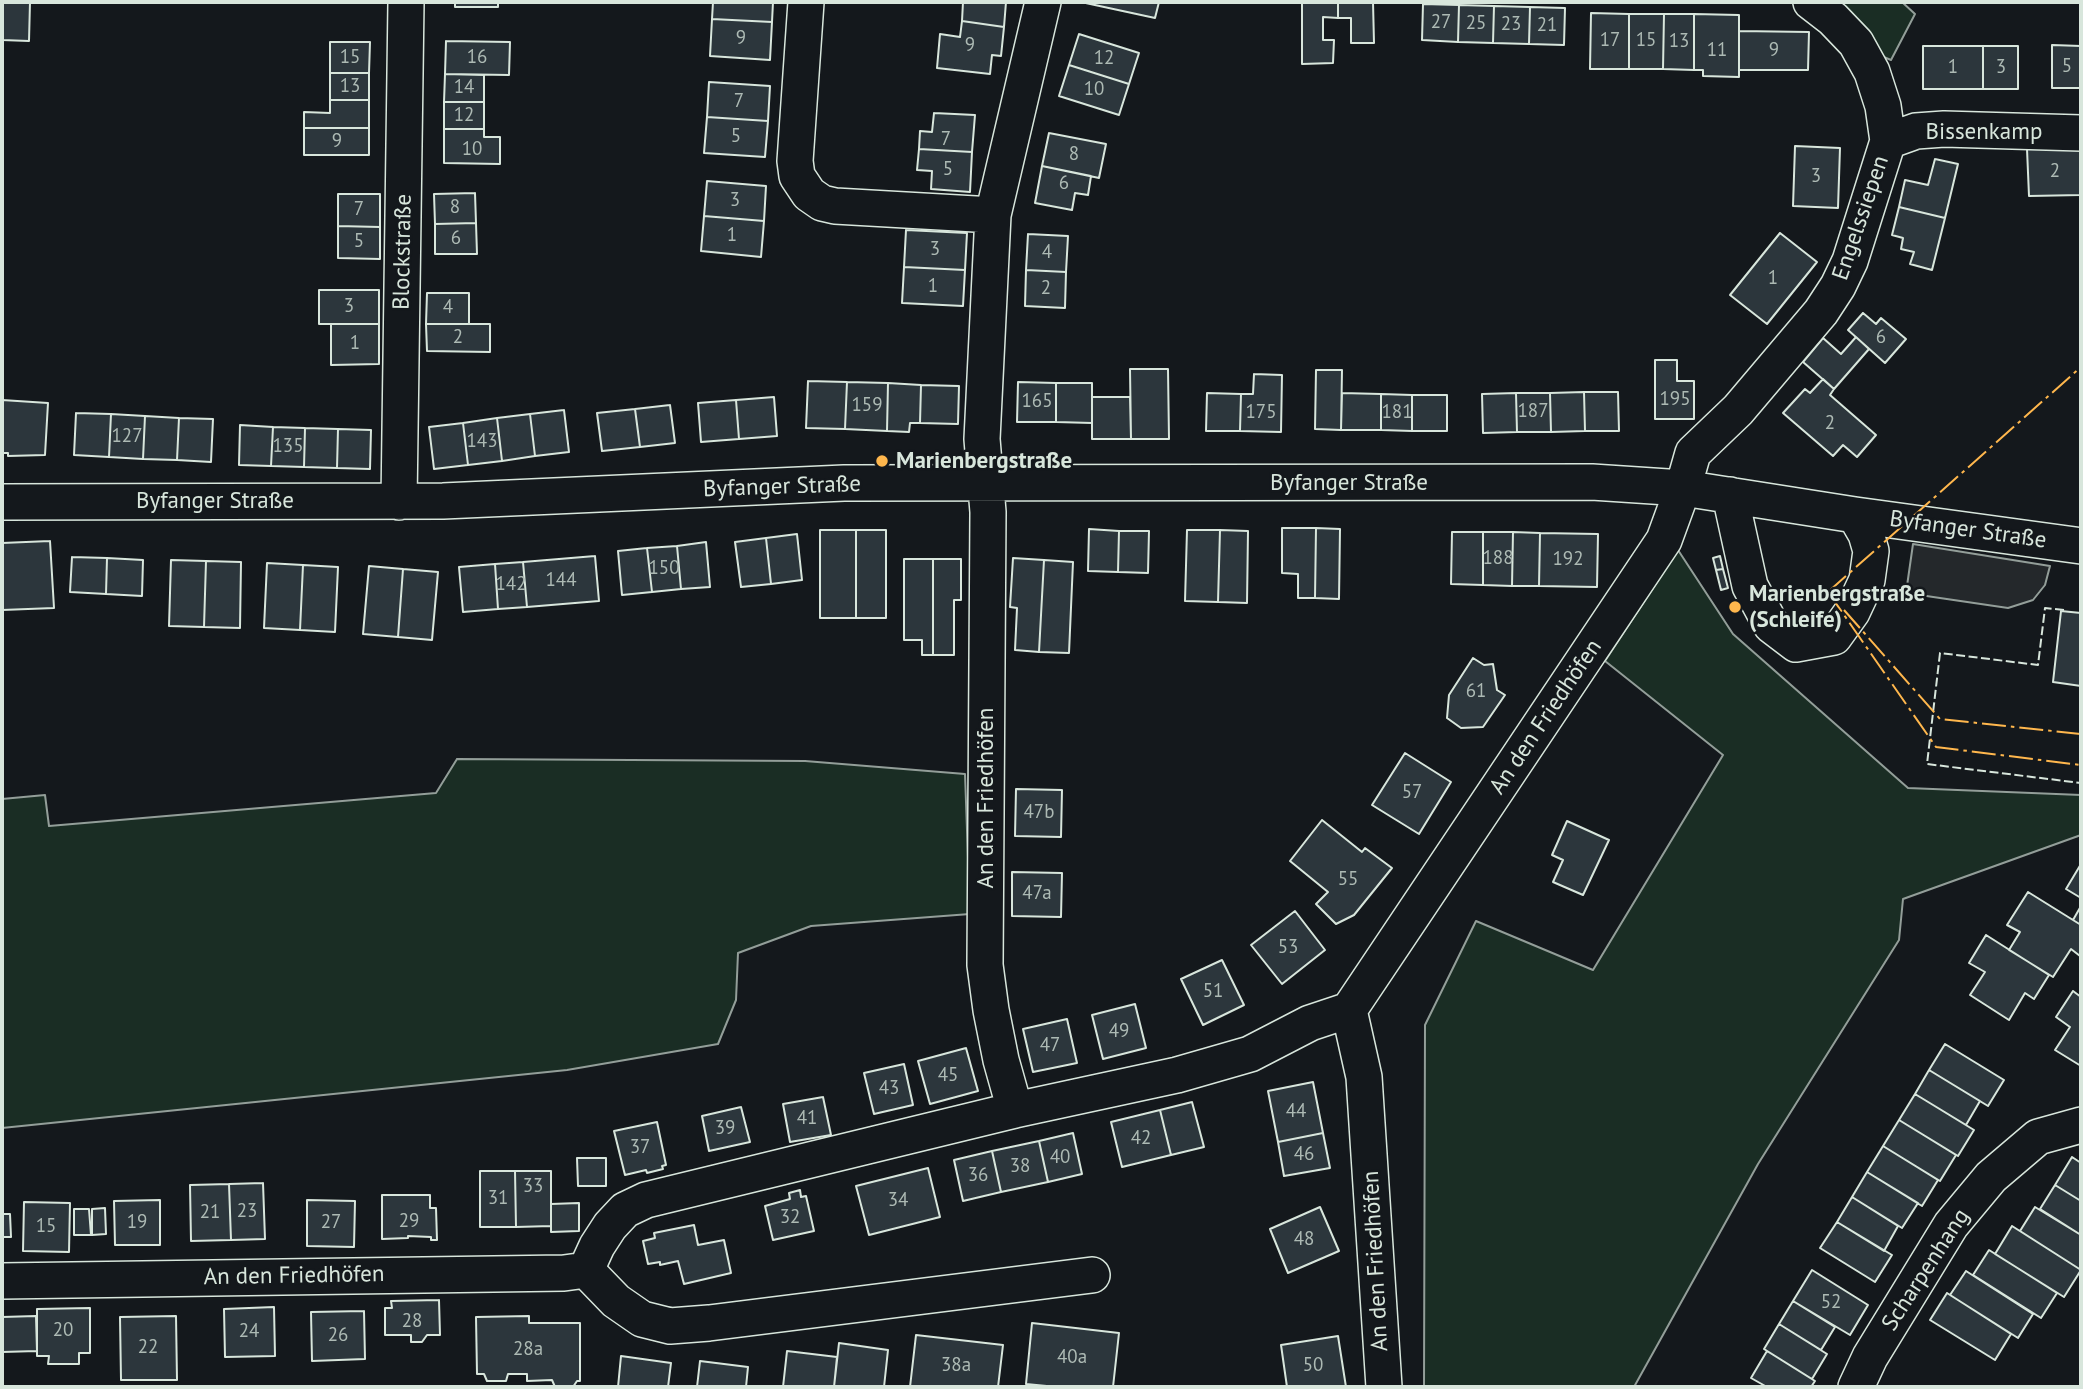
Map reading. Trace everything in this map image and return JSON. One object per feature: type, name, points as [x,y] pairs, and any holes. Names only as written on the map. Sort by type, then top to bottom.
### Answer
[{"type":"street","name":"Blockstraße","points":[[399,502],[406,2]]},
{"type":"street","points":[[806,2],[796,160],[797,176],[809,194],[822,203],[835,206],[993,215]]},
{"type":"street","points":[[984,482],[982,439],[993,215],[1043,2]]},
{"type":"street","name":"Engelssiepen","points":[[1683,488],[1693,453],[1738,410],[1821,312],[1839,286],[1850,261],[1888,141],[1882,106],[1856,43],[1833,19],[1811,2]]},
{"type":"street","name":"Bissenkamp","points":[[1888,141],[1916,131],[1944,129],[2081,133]]},
{"type":"street","name":"Byfanger Straße","points":[[2,502],[399,502],[844,484],[984,482],[1128,485],[1592,482],[1683,488],[2081,546]]},
{"type":"street","name":"An den Friedhöfen","points":[[984,482],[988,512],[985,965],[998,1047],[1015,1110]]},
{"type":"street","name":"An den Friedhöfen","points":[[1384,1387],[1364,1077],[1349,1010],[1664,540],[1683,488]]},
{"type":"street","name":"Byfanger Straße","points":[[1730,495],[1750,586],[1771,625],[1796,644],[1834,637],[1852,612],[1867,580],[1871,551],[1866,534],[1855,515]]},
{"type":"street","points":[[1092,1275],[670,1326],[642,1319],[616,1301],[586,1270],[597,1245],[610,1226],[625,1210],[646,1200],[1015,1110],[1177,1075],[1250,1054],[1310,1023],[1349,1010]]},
{"type":"street","name":"Scharpenhang","points":[[1856,1387],[1870,1357],[1951,1225],[1990,1177],[2038,1137],[2081,1125]]},
{"type":"street","name":"An den Friedhöfen","points":[[2,1281],[564,1273],[586,1270]]},
{"type":"green space","points":[[1803,2],[1902,2],[1915,14],[1891,60],[1867,50]]},
{"type":"green space","points":[[1678,550],[1733,634],[1908,788],[2081,795],[2081,835],[1903,899],[1899,940],[1758,1164],[1634,1387],[1424,1387],[1425,1025],[1476,921],[1593,970],[1723,755],[1605,661]]},
{"type":"green space","points":[[457,759],[805,761],[965,774],[970,914],[811,926],[738,953],[736,1000],[718,1044],[567,1070],[2,1128],[2,799],[45,795],[49,826],[436,793]]},
{"type":"shaded area","points":[[1913,544],[2050,566],[2045,585],[2033,600],[2008,608],[1906,593]]},
{"type":"building","points":[[2,2],[30,2],[29,41],[2,40]]},
{"type":"building","points":[[455,2],[498,2],[498,7],[455,7]]},
{"type":"building","points":[[713,2],[773,2],[772,22],[712,19]]},
{"type":"building","points":[[963,2],[1006,2],[1004,27],[962,21]]},
{"type":"building","points":[[1081,2],[1159,2],[1155,18]]},
{"type":"building","points":[[1302,2],[1338,2],[1338,18],[1323,17],[1323,40],[1334,40],[1333,63],[1302,64]]},
{"type":"building","points":[[1338,2],[1373,2],[1374,43],[1351,43],[1351,18],[1338,18]]},
{"type":"building","points":[[1423,4],[1459,5],[1458,42],[1422,40]]},
{"type":"building","points":[[1459,5],[1494,6],[1493,43],[1458,42]]},
{"type":"building","points":[[1494,6],[1530,7],[1529,44],[1493,43]]},
{"type":"building","points":[[1530,7],[1565,8],[1564,45],[1529,44]]},
{"type":"building","points":[[1591,13],[1629,14],[1629,69],[1590,69]]},
{"type":"building","points":[[1629,14],[1664,14],[1663,69],[1629,69]]},
{"type":"building","points":[[1664,14],[1694,14],[1694,70],[1663,69]]},
{"type":"building","points":[[1694,14],[1739,15],[1739,77],[1703,76],[1703,70],[1694,70]]},
{"type":"building","points":[[712,19],[772,22],[770,60],[710,56]]},
{"type":"building","points":[[962,21],[1004,27],[1001,56],[992,55],[990,74],[937,68],[940,34],[960,37]]},
{"type":"building","points":[[1739,31],[1809,32],[1808,70],[1739,70]]},
{"type":"building","points":[[1079,34],[1139,53],[1129,84],[1069,65]]},
{"type":"building","points":[[446,41],[510,42],[509,75],[445,74]]},
{"type":"building","points":[[330,42],[370,42],[369,73],[330,73]]},
{"type":"building","points":[[2052,45],[2081,46],[2081,88],[2052,88]]},
{"type":"building","points":[[1923,46],[1983,46],[1983,89],[1923,89]]},
{"type":"building","points":[[1983,46],[2018,46],[2018,89],[1983,89]]},
{"type":"building","points":[[1069,65],[1129,84],[1119,115],[1059,96]]},
{"type":"building","points":[[330,73],[369,73],[369,100],[330,100]]},
{"type":"building","points":[[445,74],[484,75],[484,102],[444,102]]},
{"type":"building","points":[[709,82],[770,86],[768,121],[707,117]]},
{"type":"building","points":[[330,100],[369,100],[369,128],[304,128],[304,112],[330,113]]},
{"type":"building","points":[[444,102],[484,102],[484,129],[444,129]]},
{"type":"building","points":[[934,113],[975,115],[972,152],[919,149],[920,131],[932,132]]},
{"type":"building","points":[[707,117],[768,121],[765,157],[704,153]]},
{"type":"building","points":[[304,128],[369,128],[369,155],[304,155]]},
{"type":"building","points":[[444,129],[484,129],[484,137],[500,137],[500,164],[444,163]]},
{"type":"building","points":[[1049,133],[1106,144],[1099,178],[1042,166]]},
{"type":"building","points":[[1795,146],[1840,148],[1838,208],[1793,206]]},
{"type":"building","points":[[919,149],[972,152],[970,192],[931,189],[932,171],[917,170]]},
{"type":"building","points":[[2027,149],[2081,149],[2081,195],[2029,196]]},
{"type":"building","points":[[1935,159],[1958,164],[1945,218],[1899,207],[1905,180],[1928,185]]},
{"type":"building","points":[[1042,166],[1091,176],[1088,195],[1075,193],[1072,210],[1035,203]]},
{"type":"building","points":[[707,181],[766,186],[764,221],[704,216]]},
{"type":"building","points":[[475,193],[476,223],[435,224],[434,194]]},
{"type":"building","points":[[338,194],[380,194],[380,227],[338,226]]},
{"type":"building","points":[[1899,207],[1945,218],[1932,270],[1910,264],[1914,252],[1901,249],[1903,238],[1892,235]]},
{"type":"building","points":[[704,216],[764,221],[761,257],[701,251]]},
{"type":"building","points":[[476,223],[477,254],[435,254],[435,224]]},
{"type":"building","points":[[338,226],[380,227],[380,259],[338,258]]},
{"type":"building","points":[[906,230],[967,233],[965,270],[904,267]]},
{"type":"building","points":[[1780,233],[1817,262],[1767,324],[1730,295]]},
{"type":"building","points":[[1028,234],[1068,236],[1066,272],[1026,270]]},
{"type":"building","points":[[904,267],[965,270],[963,306],[902,303]]},
{"type":"building","points":[[1026,270],[1066,272],[1065,308],[1025,306]]},
{"type":"building","points":[[319,290],[379,290],[379,324],[319,324]]},
{"type":"building","points":[[427,293],[469,293],[469,324],[426,324]]},
{"type":"building","points":[[1863,313],[1876,324],[1881,318],[1906,339],[1885,363],[1848,330]]},
{"type":"building","points":[[331,324],[379,324],[379,364],[331,365]]},
{"type":"building","points":[[426,324],[490,324],[490,352],[427,351]]},
{"type":"building","points":[[1856,337],[1869,349],[1834,389],[1803,362],[1823,338],[1841,354]]},
{"type":"building","points":[[1655,360],[1677,360],[1677,381],[1694,381],[1694,419],[1655,419]]},
{"type":"building","points":[[1130,369],[1168,369],[1169,439],[1131,439]]},
{"type":"building","points":[[1316,370],[1342,370],[1341,430],[1315,429]]},
{"type":"building","points":[[1254,374],[1282,375],[1281,432],[1240,431],[1241,394],[1253,394]]},
{"type":"building","points":[[1823,379],[1834,389],[1830,395],[1876,435],[1857,457],[1843,445],[1833,456],[1783,413],[1805,389],[1810,393]]},
{"type":"building","points":[[808,381],[847,382],[845,429],[806,428]]},
{"type":"building","points":[[847,382],[888,383],[887,431],[845,429]]},
{"type":"building","points":[[1018,382],[1056,383],[1056,422],[1017,422]]},
{"type":"building","points":[[888,383],[921,385],[920,423],[910,423],[909,432],[887,431]]},
{"type":"building","points":[[1056,383],[1092,383],[1092,423],[1056,422]]},
{"type":"building","points":[[921,385],[959,386],[958,424],[920,423]]},
{"type":"building","points":[[1584,392],[1585,431],[1551,432],[1550,393]]},
{"type":"building","points":[[1584,392],[1618,392],[1619,431],[1585,431]]},
{"type":"building","points":[[1207,393],[1241,394],[1240,431],[1206,431]]},
{"type":"building","points":[[1342,393],[1381,394],[1381,430],[1341,430]]},
{"type":"building","points":[[1516,393],[1517,432],[1483,433],[1482,394]]},
{"type":"building","points":[[1516,393],[1550,393],[1551,432],[1517,432]]},
{"type":"building","points":[[1381,394],[1412,395],[1412,431],[1381,430]]},
{"type":"building","points":[[1412,395],[1447,395],[1447,431],[1412,431]]},
{"type":"building","points":[[774,397],[777,436],[739,439],[736,400]]},
{"type":"building","points":[[1092,397],[1130,397],[1131,439],[1092,439]]},
{"type":"building","points":[[2,400],[48,403],[45,455],[8,456],[8,453],[2,453]]},
{"type":"building","points":[[736,400],[739,439],[701,442],[698,403]]},
{"type":"building","points":[[670,405],[675,443],[640,447],[635,409]]},
{"type":"building","points":[[635,409],[640,447],[602,451],[597,413]]},
{"type":"building","points":[[564,410],[569,452],[535,456],[530,414]]},
{"type":"building","points":[[76,413],[111,414],[109,457],[74,455]]},
{"type":"building","points":[[111,414],[145,416],[143,459],[109,457]]},
{"type":"building","points":[[530,414],[535,456],[502,461],[497,418]]},
{"type":"building","points":[[145,416],[179,418],[177,460],[143,459]]},
{"type":"building","points":[[179,418],[213,419],[211,462],[177,460]]},
{"type":"building","points":[[497,418],[502,461],[468,465],[463,423]]},
{"type":"building","points":[[463,423],[468,465],[434,469],[429,427]]},
{"type":"building","points":[[240,425],[273,427],[271,466],[239,465]]},
{"type":"building","points":[[273,427],[305,428],[304,467],[271,466]]},
{"type":"building","points":[[305,428],[338,429],[337,468],[304,467]]},
{"type":"building","points":[[338,429],[371,430],[370,469],[337,468]]},
{"type":"building","points":[[1282,528],[1316,528],[1315,598],[1298,598],[1298,574],[1282,573]]},
{"type":"building","points":[[1316,528],[1340,529],[1339,599],[1315,598]]},
{"type":"building","points":[[1089,529],[1119,531],[1118,572],[1088,571]]},
{"type":"building","points":[[820,530],[856,530],[856,618],[820,618]]},
{"type":"building","points":[[856,530],[886,530],[886,618],[856,618]]},
{"type":"building","points":[[1187,530],[1220,530],[1218,602],[1185,601]]},
{"type":"building","points":[[1220,530],[1248,531],[1247,603],[1218,602]]},
{"type":"building","points":[[1119,531],[1149,531],[1148,573],[1118,572]]},
{"type":"building","points":[[1452,532],[1483,532],[1483,585],[1451,584]]},
{"type":"building","points":[[1483,532],[1513,532],[1512,586],[1483,585]]},
{"type":"building","points":[[1513,532],[1540,533],[1539,586],[1512,586]]},
{"type":"building","points":[[1540,533],[1598,534],[1597,587],[1539,586]]},
{"type":"building","points":[[797,534],[802,580],[771,584],[766,538]]},
{"type":"building","points":[[766,538],[771,584],[741,587],[735,542]]},
{"type":"building","points":[[50,541],[54,608],[2,610],[2,543]]},
{"type":"building","points":[[706,542],[710,587],[681,589],[677,546]]},
{"type":"building","points":[[677,546],[681,589],[652,592],[647,548]]},
{"type":"building","points":[[647,548],[652,592],[622,595],[618,551]]},
{"type":"building","points":[[595,556],[599,601],[527,607],[523,562]]},
{"type":"building","points":[[1720,556],[1723,569],[1716,570],[1713,558]]},
{"type":"building","points":[[72,557],[107,558],[106,594],[70,592]]},
{"type":"building","points":[[107,558],[143,560],[142,596],[106,594]]},
{"type":"building","points":[[1013,558],[1044,560],[1039,652],[1015,650],[1017,608],[1010,607]]},
{"type":"building","points":[[904,559],[933,559],[933,655],[922,655],[922,640],[904,640]]},
{"type":"building","points":[[933,559],[961,559],[961,600],[954,600],[954,655],[933,655]]},
{"type":"building","points":[[171,560],[206,561],[204,627],[169,626]]},
{"type":"building","points":[[1044,560],[1073,562],[1069,653],[1039,652]]},
{"type":"building","points":[[206,561],[241,562],[240,628],[204,627]]},
{"type":"building","points":[[523,562],[527,607],[498,609],[495,564]]},
{"type":"building","points":[[267,563],[303,565],[300,630],[264,628]]},
{"type":"building","points":[[495,564],[498,609],[463,612],[459,567]]},
{"type":"building","points":[[303,565],[338,567],[335,632],[300,630]]},
{"type":"building","points":[[369,566],[403,569],[398,637],[363,634]]},
{"type":"building","points":[[403,569],[438,572],[432,640],[398,637]]},
{"type":"building","points":[[1723,569],[1728,588],[1721,590],[1716,570]]},
{"type":"building","points":[[2061,611],[2081,613],[2081,686],[2053,682]]},
{"type":"building","points":[[1473,658],[1484,665],[1493,664],[1497,690],[1505,695],[1483,727],[1461,728],[1447,718],[1449,695]]},
{"type":"building","points":[[1405,753],[1451,782],[1419,834],[1372,805]]},
{"type":"building","points":[[1016,789],[1062,790],[1061,837],[1015,836]]},
{"type":"building","points":[[1322,820],[1362,852],[1365,848],[1392,868],[1354,915],[1336,924],[1316,904],[1328,892],[1290,861]]},
{"type":"building","points":[[1567,821],[1609,840],[1583,895],[1553,882],[1563,860],[1552,855]]},
{"type":"building","points":[[2081,864],[2081,898],[2066,889]]},
{"type":"building","points":[[1012,872],[1062,873],[1061,917],[1012,916]]},
{"type":"building","points":[[2028,892],[2081,925],[2080,956],[2071,949],[2053,977],[2009,950],[2020,932],[2007,925]]},
{"type":"building","points":[[2081,906],[2081,925],[2073,920]]},
{"type":"building","points":[[1295,911],[1325,950],[1282,984],[1251,945]]},
{"type":"building","points":[[1986,935],[2049,975],[2034,999],[2025,993],[2009,1020],[1970,995],[1985,972],[1969,963]]},
{"type":"building","points":[[1222,960],[1244,1005],[1203,1025],[1181,979]]},
{"type":"building","points":[[2073,991],[2081,997],[2081,1066],[2055,1050],[2070,1027],[2056,1017]]},
{"type":"building","points":[[1135,1004],[1146,1048],[1103,1059],[1092,1015]]},
{"type":"building","points":[[1067,1019],[1077,1063],[1033,1072],[1023,1029]]},
{"type":"building","points":[[1945,1044],[2004,1080],[1988,1106],[1929,1070]]},
{"type":"building","points":[[966,1048],[978,1091],[930,1104],[918,1061]]},
{"type":"building","points":[[904,1064],[913,1105],[874,1114],[864,1073]]},
{"type":"building","points":[[1929,1070],[1980,1101],[1966,1125],[1915,1094]]},
{"type":"building","points":[[1313,1082],[1323,1133],[1278,1142],[1268,1091]]},
{"type":"building","points":[[1915,1094],[1974,1130],[1958,1156],[1899,1120]]},
{"type":"building","points":[[823,1097],[831,1135],[790,1142],[783,1104]]},
{"type":"building","points":[[1192,1102],[1204,1147],[1171,1155],[1160,1110]]},
{"type":"building","points":[[741,1107],[750,1142],[709,1151],[702,1116]]},
{"type":"building","points":[[1160,1110],[1171,1155],[1122,1167],[1111,1122]]},
{"type":"building","points":[[1899,1120],[1956,1155],[1940,1181],[1883,1146]]},
{"type":"building","points":[[657,1122],[666,1165],[662,1166],[663,1169],[647,1173],[646,1170],[625,1175],[614,1131]]},
{"type":"building","points":[[1073,1133],[1082,1174],[1048,1182],[1039,1141]]},
{"type":"building","points":[[1323,1133],[1330,1168],[1284,1176],[1278,1142]]},
{"type":"building","points":[[1039,1141],[1048,1182],[1001,1192],[992,1151]]},
{"type":"building","points":[[1883,1146],[1938,1180],[1922,1206],[1867,1172]]},
{"type":"building","points":[[992,1151],[1001,1192],[963,1201],[954,1160]]},
{"type":"building","points":[[2072,1157],[2081,1163],[2081,1201],[2055,1185]]},
{"type":"building","points":[[577,1158],[606,1158],[606,1186],[578,1186]]},
{"type":"building","points":[[928,1168],[940,1217],[869,1235],[856,1186]]},
{"type":"building","points":[[480,1171],[515,1171],[516,1227],[480,1227]]},
{"type":"building","points":[[515,1171],[551,1171],[551,1226],[516,1227]]},
{"type":"building","points":[[1867,1172],[1918,1203],[1902,1228],[1852,1197]]},
{"type":"building","points":[[263,1183],[265,1239],[231,1240],[229,1184]]},
{"type":"building","points":[[229,1184],[231,1240],[191,1241],[190,1185]]},
{"type":"building","points":[[2055,1185],[2081,1201],[2081,1235],[2040,1209]]},
{"type":"building","points":[[800,1190],[801,1197],[806,1196],[814,1231],[773,1240],[765,1206],[790,1199],[789,1193]]},
{"type":"building","points":[[382,1195],[430,1195],[430,1208],[436,1208],[437,1240],[431,1240],[431,1237],[408,1236],[382,1239]]},
{"type":"building","points":[[1852,1197],[1898,1226],[1884,1251],[1837,1222]]},
{"type":"building","points":[[160,1200],[160,1245],[115,1245],[114,1201]]},
{"type":"building","points":[[307,1200],[355,1201],[354,1247],[307,1246]]},
{"type":"building","points":[[24,1202],[70,1203],[69,1252],[23,1251]]},
{"type":"building","points":[[579,1203],[579,1231],[551,1232],[551,1204]]},
{"type":"building","points":[[1320,1207],[1339,1251],[1288,1273],[1270,1229]]},
{"type":"building","points":[[2035,1207],[2081,1235],[2081,1270],[2020,1231]]},
{"type":"building","points":[[105,1208],[106,1234],[92,1235],[92,1209]]},
{"type":"building","points":[[74,1209],[89,1209],[91,1235],[74,1235]]},
{"type":"building","points":[[2,1214],[10,1214],[11,1237],[2,1237]]},
{"type":"building","points":[[1837,1222],[1892,1255],[1875,1282],[1820,1248]]},
{"type":"building","points":[[694,1225],[698,1245],[724,1240],[731,1273],[684,1284],[678,1261],[660,1265],[660,1262],[648,1264],[643,1241],[655,1238],[654,1233]]},
{"type":"building","points":[[2012,1226],[2081,1270],[2064,1297],[1995,1254]]},
{"type":"building","points":[[1989,1250],[2057,1293],[2041,1318],[1973,1275]]},
{"type":"building","points":[[1812,1270],[1868,1305],[1850,1335],[1793,1301]]},
{"type":"building","points":[[1966,1271],[2033,1314],[2018,1338],[1950,1295]]},
{"type":"building","points":[[1947,1293],[2011,1334],[1995,1360],[1930,1320]]},
{"type":"building","points":[[439,1300],[440,1335],[427,1335],[422,1342],[411,1342],[411,1335],[385,1335],[385,1308],[392,1308],[391,1301]]},
{"type":"building","points":[[1793,1301],[1835,1327],[1821,1350],[1779,1324]]},
{"type":"building","points":[[274,1307],[275,1356],[225,1357],[224,1309]]},
{"type":"building","points":[[90,1308],[90,1353],[79,1353],[79,1364],[48,1364],[49,1356],[37,1356],[37,1309]]},
{"type":"building","points":[[364,1311],[365,1359],[312,1361],[311,1312]]},
{"type":"building","points":[[36,1316],[37,1351],[2,1352],[2,1317]]},
{"type":"building","points":[[176,1316],[177,1380],[121,1380],[120,1317]]},
{"type":"building","points":[[529,1316],[529,1323],[580,1323],[580,1381],[573,1387],[555,1387],[552,1380],[527,1381],[527,1374],[508,1374],[506,1381],[487,1381],[484,1374],[477,1374],[476,1317]]},
{"type":"building","points":[[1032,1323],[1119,1333],[1113,1387],[1026,1384]]},
{"type":"building","points":[[1779,1324],[1827,1354],[1812,1379],[1764,1349]]},
{"type":"building","points":[[916,1335],[1003,1345],[998,1387],[910,1387]]},
{"type":"building","points":[[1338,1336],[1346,1387],[1287,1387],[1281,1345]]},
{"type":"building","points":[[839,1343],[888,1350],[884,1387],[834,1387]]},
{"type":"building","points":[[787,1351],[837,1357],[834,1387],[783,1387]]},
{"type":"building","points":[[1767,1351],[1815,1381],[1811,1387],[1767,1387],[1751,1378]]},
{"type":"building","points":[[621,1356],[671,1363],[668,1387],[618,1387]]},
{"type":"building","points":[[700,1361],[748,1367],[746,1387],[697,1387]]},
{"type":"fence","points":[[2064,610],[2045,608],[2038,665],[1940,653],[1927,764],[2081,783]]},
{"type":"power","points":[[1828,592],[2081,367]]},
{"type":"power","points":[[1828,592],[1936,747],[2081,765]]},
{"type":"power","points":[[1844,610],[1940,719],[2081,734]]},
{"type":"place","name":"Marienbergstraße","points":[[882,461]]},
{"type":"place","name":"Marienbergstraße (Schleife)","points":[[1735,607]]}]
